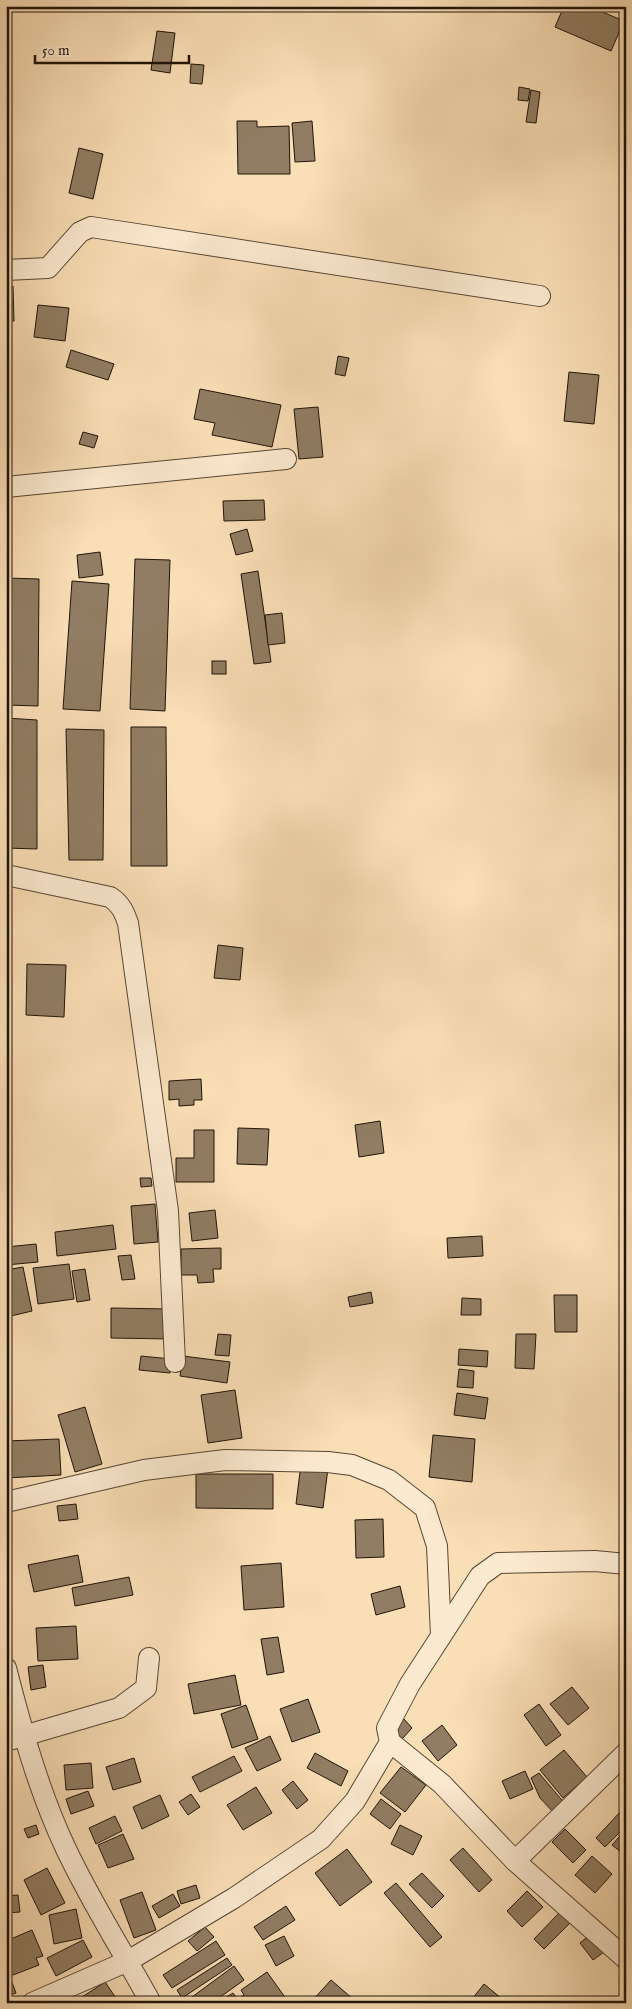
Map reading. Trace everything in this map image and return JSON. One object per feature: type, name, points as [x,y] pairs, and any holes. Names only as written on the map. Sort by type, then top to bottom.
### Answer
[{"type":"street","points":[[6,270],[48,268],[80,232],[91,227],[540,296]]},
{"type":"street","points":[[6,488],[286,459]]},
{"type":"street","points":[[6,875],[110,896],[123,910],[128,924],[168,1211],[175,1362]]},
{"type":"street","points":[[6,1502],[144,1470],[226,1460],[328,1462],[352,1465],[389,1480],[426,1508],[437,1546],[441,1636]]},
{"type":"street","points":[[626,1564],[595,1560],[498,1563],[480,1576],[410,1684],[387,1728],[390,1742],[442,1784],[515,1861],[626,1959]]},
{"type":"street","points":[[15,1737],[119,1708],[146,1688],[150,1658]]},
{"type":"street","points":[[6,1668],[15,1737],[86,1889],[152,2003]]},
{"type":"street","points":[[32,2003],[128,1961],[234,1898],[321,1839],[355,1801],[390,1742]]},
{"type":"street","points":[[515,1861],[626,1753]]},
{"type":"building","points":[[564,6],[588,6],[624,21],[611,51],[555,27]]},
{"type":"building","points":[[157,31],[175,33],[170,73],[151,70]]},
{"type":"building","points":[[191,64],[204,65],[202,84],[190,83]]},
{"type":"building","points":[[519,87],[530,89],[528,101],[518,100]]},
{"type":"building","points":[[531,90],[540,92],[536,123],[526,122]]},
{"type":"building","points":[[237,121],[257,121],[257,127],[289,126],[290,174],[238,174]]},
{"type":"building","points":[[312,121],[315,161],[295,162],[292,123]]},
{"type":"building","points":[[79,148],[103,154],[93,199],[69,193]]},
{"type":"building","points":[[6,286],[13,286],[14,321],[6,321]]},
{"type":"building","points":[[38,305],[69,308],[65,341],[34,337]]},
{"type":"building","points":[[71,350],[114,364],[108,380],[66,367]]},
{"type":"building","points":[[338,356],[349,358],[345,376],[335,374]]},
{"type":"building","points":[[569,372],[599,375],[594,424],[564,421]]},
{"type":"building","points":[[200,389],[281,405],[272,447],[212,435],[215,423],[194,419]]},
{"type":"building","points":[[318,407],[323,457],[299,459],[294,409]]},
{"type":"building","points":[[83,432],[98,436],[94,448],[79,444]]},
{"type":"building","points":[[264,500],[265,520],[224,521],[223,501]]},
{"type":"building","points":[[247,529],[253,551],[236,555],[230,534]]},
{"type":"building","points":[[100,552],[103,575],[79,578],[77,555]]},
{"type":"building","points":[[135,559],[170,560],[165,711],[130,709]]},
{"type":"building","points":[[258,571],[271,662],[254,664],[241,574]]},
{"type":"building","points":[[6,578],[39,579],[38,706],[6,705]]},
{"type":"building","points":[[72,581],[109,584],[100,711],[63,709]]},
{"type":"building","points":[[282,613],[285,643],[268,645],[265,615]]},
{"type":"building","points":[[212,661],[226,661],[226,674],[212,674]]},
{"type":"building","points":[[6,718],[37,720],[37,849],[6,848]]},
{"type":"building","points":[[131,727],[166,727],[167,866],[131,866]]},
{"type":"building","points":[[66,729],[104,730],[103,860],[69,860]]},
{"type":"building","points":[[218,945],[243,948],[240,980],[214,978]]},
{"type":"building","points":[[27,964],[66,965],[64,1017],[26,1015]]},
{"type":"building","points":[[201,1079],[202,1100],[194,1100],[194,1105],[179,1106],[179,1099],[169,1100],[169,1081]]},
{"type":"building","points":[[380,1121],[384,1153],[359,1157],[355,1125]]},
{"type":"building","points":[[238,1128],[269,1129],[267,1165],[237,1164]]},
{"type":"building","points":[[194,1130],[214,1130],[214,1182],[176,1182],[176,1158],[194,1158]]},
{"type":"building","points":[[140,1178],[151,1178],[152,1186],[141,1187]]},
{"type":"building","points":[[155,1204],[158,1242],[134,1244],[131,1206]]},
{"type":"building","points":[[215,1210],[218,1238],[192,1241],[189,1213]]},
{"type":"building","points":[[113,1225],[116,1249],[57,1256],[55,1232]]},
{"type":"building","points":[[482,1236],[483,1256],[448,1258],[447,1238]]},
{"type":"building","points":[[36,1244],[38,1262],[6,1265],[6,1247]]},
{"type":"building","points":[[221,1248],[221,1269],[213,1269],[214,1282],[198,1283],[197,1275],[181,1275],[181,1249]]},
{"type":"building","points":[[131,1255],[135,1279],[122,1280],[118,1256]]},
{"type":"building","points":[[69,1264],[74,1299],[38,1304],[33,1268]]},
{"type":"building","points":[[23,1267],[32,1311],[11,1316],[6,1293],[6,1270]]},
{"type":"building","points":[[85,1269],[90,1300],[77,1302],[72,1271]]},
{"type":"building","points":[[371,1292],[373,1303],[350,1307],[348,1297]]},
{"type":"building","points":[[554,1295],[577,1295],[577,1332],[555,1332]]},
{"type":"building","points":[[462,1298],[481,1299],[481,1315],[461,1315]]},
{"type":"building","points":[[111,1308],[171,1309],[170,1339],[111,1338]]},
{"type":"building","points":[[218,1334],[231,1335],[229,1356],[215,1355]]},
{"type":"building","points":[[516,1334],[536,1334],[534,1369],[515,1368]]},
{"type":"building","points":[[459,1349],[488,1351],[487,1367],[458,1365]]},
{"type":"building","points":[[141,1356],[171,1359],[170,1373],[139,1370]]},
{"type":"building","points":[[183,1356],[230,1362],[227,1383],[180,1376]]},
{"type":"building","points":[[459,1369],[474,1371],[473,1388],[457,1387]]},
{"type":"building","points":[[235,1390],[242,1438],[208,1443],[201,1395]]},
{"type":"building","points":[[457,1393],[488,1398],[485,1419],[454,1415]]},
{"type":"building","points":[[85,1407],[102,1464],[75,1472],[58,1415]]},
{"type":"building","points":[[433,1435],[475,1439],[472,1482],[429,1477]]},
{"type":"building","points":[[59,1439],[61,1475],[6,1478],[6,1441]]},
{"type":"building","points":[[301,1464],[328,1468],[323,1508],[296,1504]]},
{"type":"building","points":[[196,1474],[273,1474],[273,1509],[196,1508]]},
{"type":"building","points":[[76,1504],[78,1519],[59,1521],[57,1506]]},
{"type":"building","points":[[383,1519],[384,1557],[356,1558],[355,1520]]},
{"type":"building","points":[[78,1555],[83,1582],[34,1592],[28,1565]]},
{"type":"building","points":[[281,1563],[284,1607],[244,1610],[241,1566]]},
{"type":"building","points":[[129,1577],[133,1595],[75,1606],[72,1588]]},
{"type":"building","points":[[400,1586],[405,1607],[376,1615],[371,1594]]},
{"type":"building","points":[[76,1626],[78,1659],[38,1661],[36,1628]]},
{"type":"building","points":[[278,1637],[284,1672],[267,1675],[261,1639]]},
{"type":"building","points":[[43,1665],[46,1687],[31,1690],[28,1667]]},
{"type":"building","points":[[235,1675],[241,1705],[194,1714],[188,1684]]},
{"type":"building","points":[[572,1687],[589,1708],[568,1725],[550,1704]]},
{"type":"building","points":[[308,1699],[320,1732],[292,1742],[280,1709]]},
{"type":"building","points":[[539,1704],[561,1735],[546,1746],[524,1715]]},
{"type":"building","points":[[246,1705],[258,1739],[232,1748],[221,1714]]},
{"type":"building","points":[[404,1719],[412,1728],[402,1739],[393,1730]]},
{"type":"building","points":[[442,1725],[457,1745],[438,1761],[422,1741]]},
{"type":"building","points":[[270,1736],[281,1760],[257,1771],[245,1748]]},
{"type":"building","points":[[564,1750],[587,1777],[563,1798],[540,1770]]},
{"type":"building","points":[[315,1753],[348,1771],[341,1786],[307,1768]]},
{"type":"building","points":[[234,1756],[242,1771],[200,1792],[192,1777]]},
{"type":"building","points":[[134,1758],[141,1782],[113,1790],[106,1767]]},
{"type":"building","points":[[91,1763],[93,1788],[66,1790],[64,1765]]},
{"type":"building","points":[[401,1767],[426,1785],[405,1812],[380,1793]]},
{"type":"building","points":[[525,1771],[533,1789],[510,1799],[502,1781]]},
{"type":"building","points":[[539,1773],[566,1805],[556,1815],[540,1798],[531,1778]]},
{"type":"building","points":[[293,1781],[308,1800],[297,1809],[282,1790]]},
{"type":"building","points":[[256,1787],[272,1813],[243,1830],[227,1805]]},
{"type":"building","points":[[88,1791],[94,1806],[71,1814],[66,1799]]},
{"type":"building","points":[[191,1794],[200,1807],[188,1815],[179,1802]]},
{"type":"building","points":[[160,1795],[169,1816],[142,1829],[133,1807]]},
{"type":"building","points":[[381,1799],[401,1814],[390,1829],[370,1814]]},
{"type":"building","points":[[621,1811],[626,1815],[626,1826],[605,1847],[596,1838]]},
{"type":"building","points":[[115,1816],[122,1831],[96,1844],[89,1828]]},
{"type":"building","points":[[36,1825],[39,1834],[28,1838],[24,1829]]},
{"type":"building","points":[[400,1825],[422,1836],[413,1855],[391,1844]]},
{"type":"building","points":[[565,1829],[586,1850],[573,1863],[552,1842]]},
{"type":"building","points":[[626,1829],[626,1856],[612,1845]]},
{"type":"building","points":[[123,1834],[134,1859],[108,1868],[98,1845]]},
{"type":"building","points":[[463,1848],[492,1880],[479,1892],[450,1860]]},
{"type":"building","points":[[347,1849],[372,1882],[340,1906],[315,1873]]},
{"type":"building","points":[[592,1856],[612,1874],[595,1893],[575,1875]]},
{"type":"building","points":[[47,1868],[65,1903],[41,1915],[24,1880]]},
{"type":"building","points":[[422,1873],[444,1896],[432,1908],[409,1884]]},
{"type":"building","points":[[396,1883],[442,1937],[430,1947],[384,1893]]},
{"type":"building","points":[[196,1885],[200,1898],[181,1904],[177,1891]]},
{"type":"building","points":[[527,1891],[543,1907],[522,1927],[507,1911]]},
{"type":"building","points":[[142,1892],[156,1930],[134,1938],[120,1900]]},
{"type":"building","points":[[173,1894],[180,1906],[159,1918],[152,1906]]},
{"type":"building","points":[[18,1895],[20,1912],[6,1913],[6,1896]]},
{"type":"building","points":[[286,1906],[295,1920],[263,1940],[254,1927]]},
{"type":"building","points":[[76,1909],[82,1938],[54,1944],[49,1915]]},
{"type":"building","points":[[560,1912],[571,1922],[544,1949],[534,1939]]},
{"type":"building","points":[[205,1927],[214,1937],[197,1951],[188,1941]]},
{"type":"building","points":[[32,1930],[43,1956],[36,1958],[39,1965],[13,1975],[6,1959],[6,1941]]},
{"type":"building","points":[[591,1934],[604,1952],[593,1960],[580,1943]]},
{"type":"building","points":[[284,1936],[294,1956],[276,1966],[265,1945]]},
{"type":"building","points":[[83,1940],[92,1957],[56,1976],[47,1958]]},
{"type":"building","points":[[216,1941],[225,1955],[172,1988],[163,1975]]},
{"type":"building","points":[[227,1958],[232,1965],[182,1998],[177,1990]]},
{"type":"building","points":[[6,1966],[16,1993],[7,1996],[6,1995]]},
{"type":"building","points":[[234,1966],[244,1980],[212,2003],[184,2003]]},
{"type":"building","points":[[267,1972],[287,2000],[283,2003],[233,2003],[244,1995],[241,1990]]},
{"type":"building","points":[[331,1980],[353,1999],[350,2003],[311,2002]]},
{"type":"building","points":[[105,1982],[118,2001],[77,2003],[76,2001]]},
{"type":"building","points":[[484,1984],[507,2003],[469,2003]]},
{"type":"building","points":[[233,1993],[236,1997],[229,2003],[217,2003]]}]
